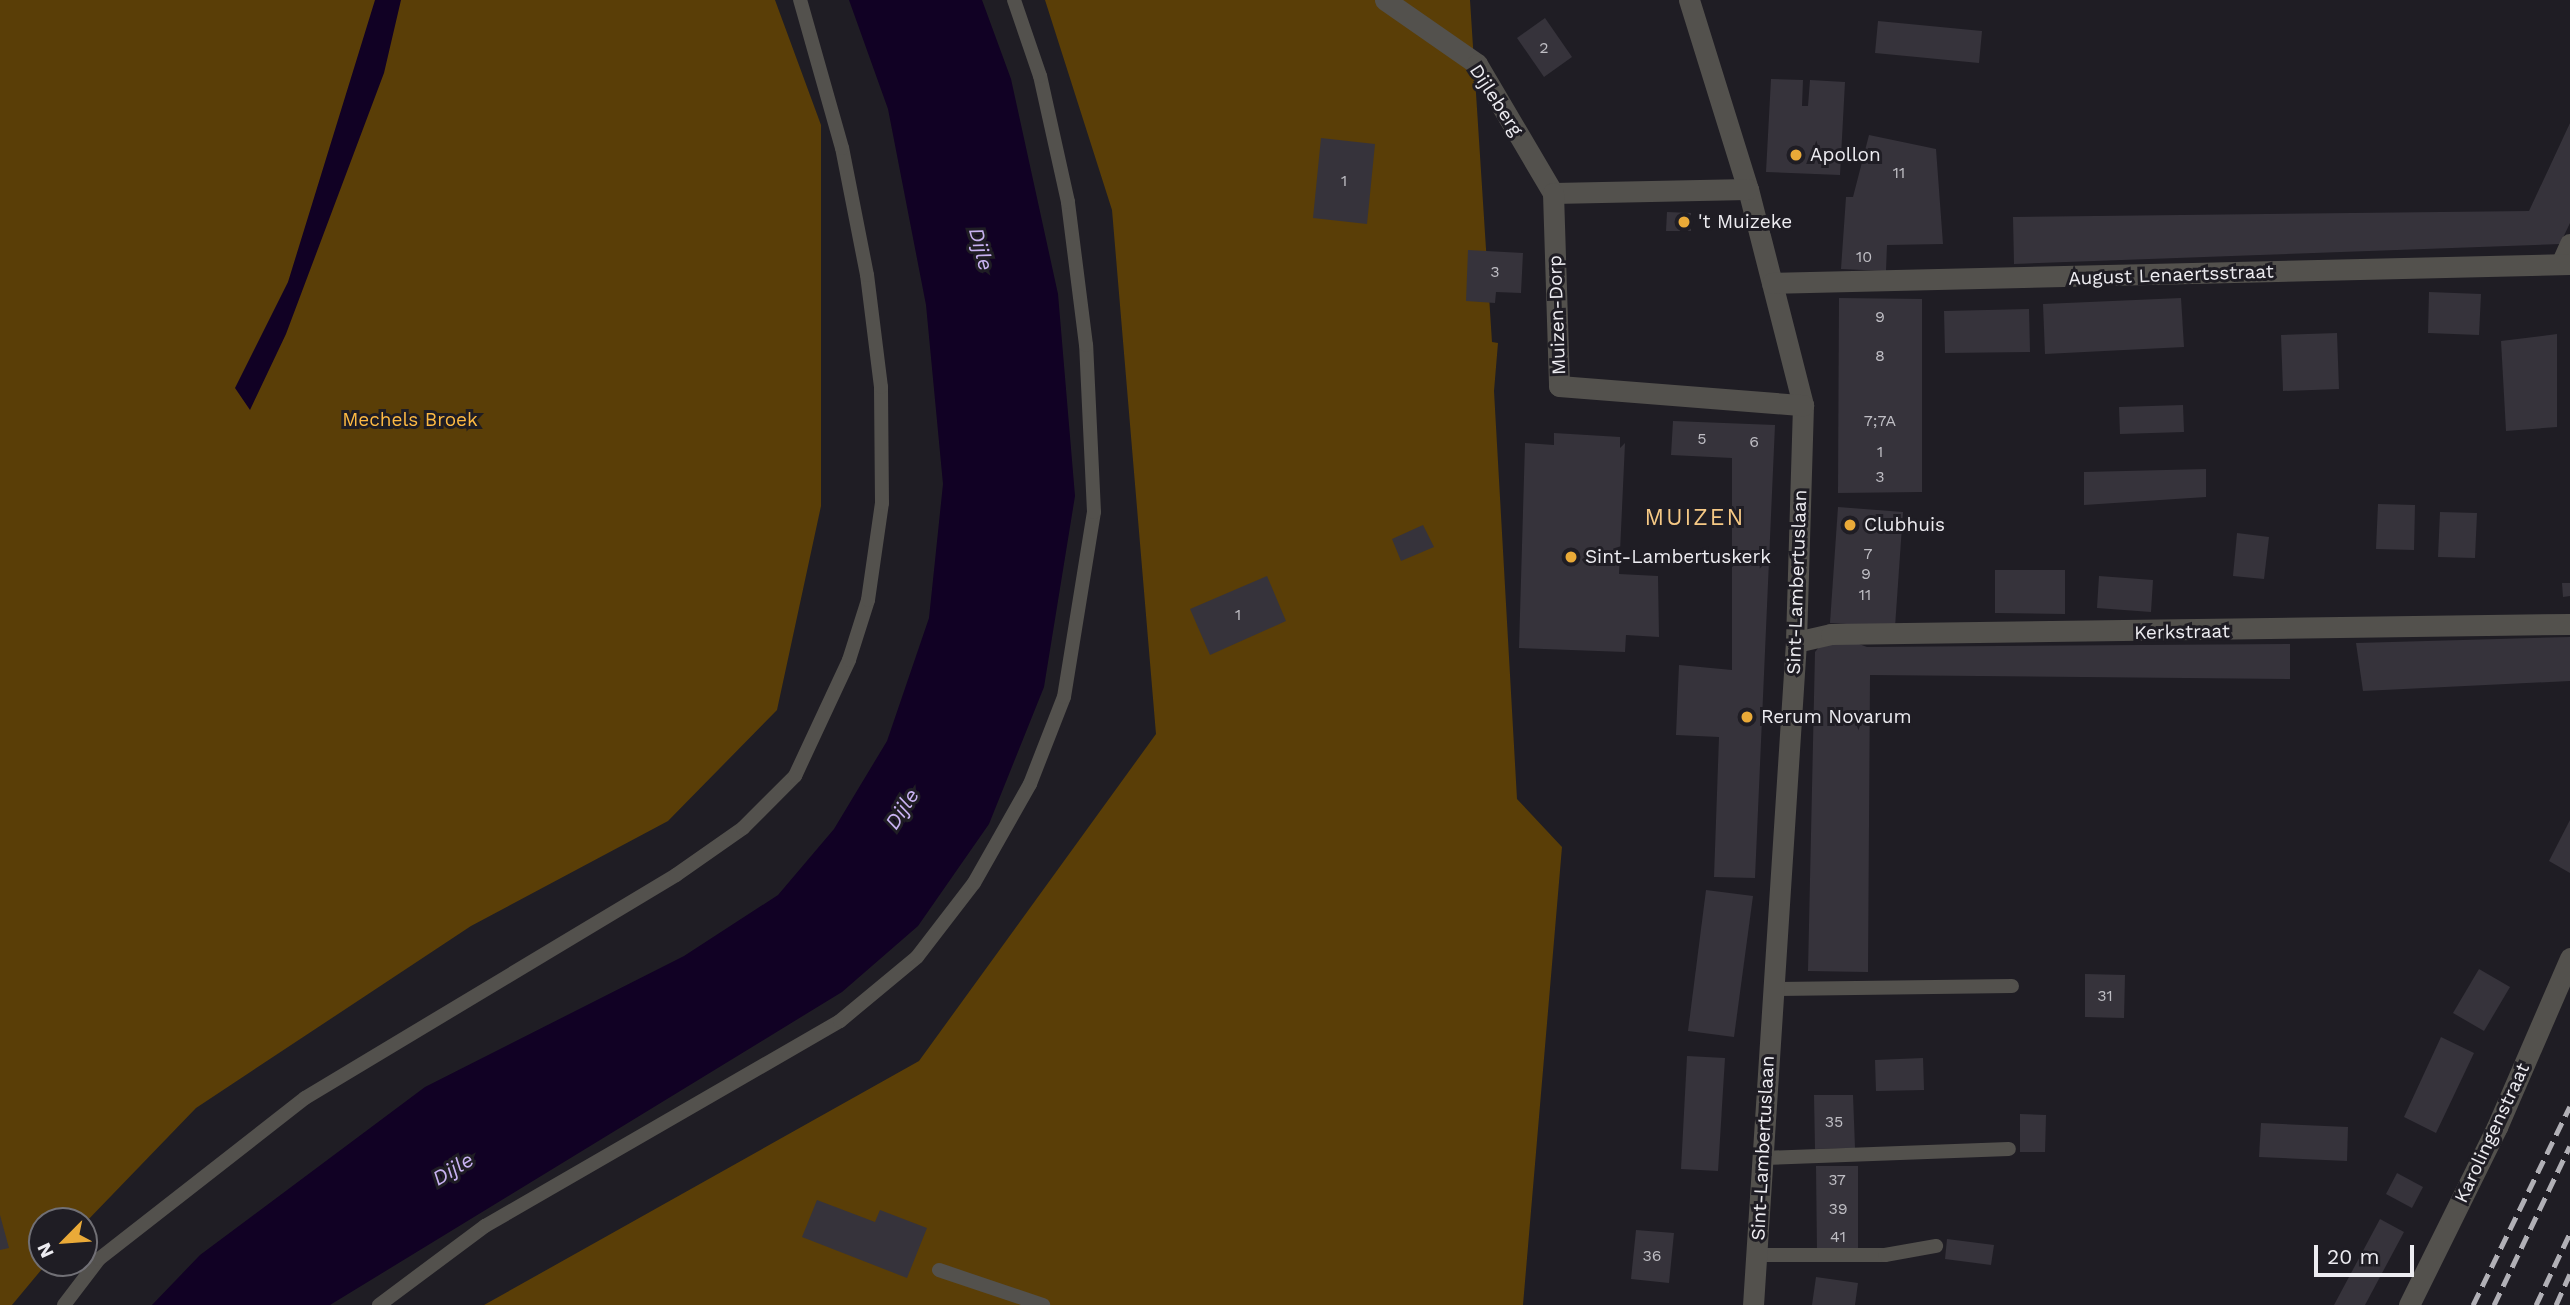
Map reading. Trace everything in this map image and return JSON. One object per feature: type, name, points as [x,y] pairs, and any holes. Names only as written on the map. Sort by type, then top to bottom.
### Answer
[{"type":"street","name":"Dijleberg","points":[[1385,0],[1477,64],[1553,193]]},
{"type":"street","name":"Sint-Lambertuslaan","points":[[1689,0],[1748,189],[1803,405],[1796,642],[1753,1305]]},
{"type":"street","points":[[1553,193],[1748,189]]},
{"type":"street","name":"Muizen-Dorp","points":[[1553,193],[1559,386],[1803,405]]},
{"type":"street","points":[[2565,264],[2570,244]]},
{"type":"street","name":"August Lenaertsstraat","points":[[1772,283],[2565,264]]},
{"type":"street","name":"Kerkstraat","points":[[1796,642],[1831,634],[2570,624]]},
{"type":"street","name":"Karolingenstraat","points":[[2409,1305],[2497,1127],[2570,958]]},
{"type":"lane","points":[[64,1305],[99,1259],[306,1098],[676,875],[743,828],[795,776],[849,660],[868,600],[882,503],[881,387],[867,275],[842,148],[800,0]]},
{"type":"lane","points":[[379,1305],[485,1226],[840,1021],[917,957],[974,883],[1030,784],[1064,697],[1094,512],[1086,345],[1068,202],[1040,76],[1014,0]]},
{"type":"lane","points":[[1773,989],[2012,986]]},
{"type":"lane","points":[[1763,1158],[2009,1149]]},
{"type":"lane","points":[[1756,1255],[1885,1255],[1936,1246]]},
{"type":"lane","points":[[939,1270],[1043,1305]]},
{"type":"green space","name":"Mechels Broek","points":[[0,0],[775,0],[821,125],[821,506],[777,710],[668,821],[471,926],[196,1108],[98,1210],[98,1207],[28,1207],[28,1277],[35,1277],[12,1305],[0,1305]]},
{"type":"green space","points":[[1045,0],[1470,0],[1492,342],[1498,343],[1494,391],[1517,799],[1562,847],[1523,1305],[484,1305],[919,1061],[1156,734],[1112,210]]},
{"type":"water","points":[[375,0],[401,0],[384,73],[286,334],[250,410],[235,388],[288,282]]},
{"type":"water","name":"Dijle","points":[[849,0],[982,0],[1011,79],[1058,294],[1075,496],[1044,687],[989,824],[918,926],[842,992],[330,1305],[152,1305],[200,1255],[425,1087],[684,956],[778,895],[834,829],[887,741],[929,618],[943,484],[926,305],[888,109]]},
{"type":"building","points":[[1545,18],[1572,57],[1544,77],[1517,38]]},
{"type":"building","points":[[1878,21],[1982,31],[1979,63],[1875,53]]},
{"type":"building","points":[[1771,79],[1803,80],[1802,106],[1808,106],[1810,80],[1845,82],[1840,175],[1766,172]]},
{"type":"building","points":[[2570,123],[2570,223],[2560,244],[2014,264],[2013,217],[2529,211]]},
{"type":"building","points":[[1869,135],[1936,149],[1943,244],[1887,245],[1886,271],[1841,269],[1846,197],[1853,197]]},
{"type":"building","points":[[1321,138],[1375,144],[1367,224],[1313,218]]},
{"type":"building","points":[[1667,212],[1691,213],[1691,231],[1666,231]]},
{"type":"building","points":[[1468,250],[1523,253],[1521,293],[1496,292],[1495,303],[1466,301]]},
{"type":"building","points":[[2429,292],[2481,294],[2479,335],[2428,333]]},
{"type":"building","points":[[1839,298],[1922,299],[1922,492],[1838,493]]},
{"type":"building","points":[[2181,298],[2184,347],[2045,354],[2043,304]]},
{"type":"building","points":[[2029,309],[2030,352],[1945,353],[1944,311]]},
{"type":"building","points":[[2337,333],[2339,389],[2283,391],[2281,335]]},
{"type":"building","points":[[2557,334],[2557,427],[2506,431],[2501,341]]},
{"type":"building","points":[[2183,405],[2184,432],[2120,434],[2119,407]]},
{"type":"building","points":[[1673,421],[1775,425],[1755,878],[1714,877],[1719,737],[1676,735],[1679,665],[1732,670],[1732,458],[1671,455]]},
{"type":"building","name":"Sint-Lambertuskerk","points":[[1554,433],[1620,437],[1620,448],[1625,443],[1619,574],[1658,576],[1659,637],[1626,635],[1625,652],[1519,648],[1525,443],[1554,445]]},
{"type":"building","points":[[2206,469],[2206,497],[2084,505],[2084,472]]},
{"type":"building","points":[[2378,504],[2415,505],[2414,550],[2376,549]]},
{"type":"building","points":[[1838,507],[1903,512],[1895,627],[1830,623]]},
{"type":"building","points":[[2440,512],[2477,513],[2475,558],[2438,557]]},
{"type":"building","points":[[1423,525],[1434,547],[1401,561],[1392,539]]},
{"type":"building","points":[[2237,533],[2269,537],[2264,579],[2233,576]]},
{"type":"building","points":[[1995,570],[2065,570],[2065,614],[1995,613]]},
{"type":"building","points":[[1267,576],[1286,621],[1210,655],[1190,609]]},
{"type":"building","points":[[2099,576],[2153,580],[2151,612],[2097,608]]},
{"type":"building","points":[[2562,583],[2570,583],[2570,596],[2563,597]]},
{"type":"building","points":[[2570,637],[2570,681],[2363,691],[2356,643]]},
{"type":"building","points":[[1848,640],[1867,647],[2290,644],[2290,679],[1870,675],[1868,972],[1808,971],[1815,652],[1824,641]]},
{"type":"building","points":[[2570,820],[2570,873],[2549,861]]},
{"type":"building","points":[[1706,890],[1753,896],[1734,1037],[1688,1031]]},
{"type":"building","points":[[2479,969],[2510,987],[2484,1031],[2453,1013]]},
{"type":"building","points":[[2085,974],[2125,975],[2124,1018],[2085,1017]]},
{"type":"building","points":[[2441,1037],[2474,1053],[2436,1133],[2404,1117]]},
{"type":"building","points":[[1687,1056],[1725,1058],[1718,1171],[1681,1169]]},
{"type":"building","points":[[1923,1058],[1924,1090],[1876,1091],[1875,1060]]},
{"type":"building","points":[[1814,1095],[1853,1095],[1855,1148],[1815,1149]]},
{"type":"building","points":[[2020,1114],[2046,1115],[2045,1152],[2020,1152]]},
{"type":"building","points":[[2261,1123],[2348,1127],[2347,1161],[2259,1157]]},
{"type":"building","points":[[1816,1166],[1858,1166],[1858,1251],[1817,1251]]},
{"type":"building","points":[[2397,1173],[2423,1187],[2412,1208],[2386,1194]]},
{"type":"building","points":[[817,1200],[875,1222],[880,1210],[927,1228],[907,1278],[802,1237]]},
{"type":"building","points":[[0,1215],[9,1248],[0,1250]]},
{"type":"building","points":[[2380,1219],[2404,1232],[2365,1305],[2334,1305]]},
{"type":"building","points":[[1636,1230],[1674,1233],[1669,1283],[1631,1279]]},
{"type":"building","points":[[1947,1239],[1994,1245],[1991,1265],[1945,1259]]},
{"type":"building","points":[[1816,1277],[1858,1283],[1855,1305],[1812,1305]]},
{"type":"railway","points":[[2473,1305],[2570,1106]]},
{"type":"railway","points":[[2494,1305],[2570,1146]]},
{"type":"railway","points":[[2536,1305],[2570,1233]]},
{"type":"railway","points":[[2556,1305],[2570,1274]]},
{"type":"place","name":"Apollon","points":[[1796,155]]},
{"type":"place","name":"'t Muizeke","points":[[1684,222]]},
{"type":"place","name":"Clubhuis","points":[[1850,525]]},
{"type":"place","name":"Sint-Lambertuskerk","points":[[1571,557]]},
{"type":"place","name":"Rerum Novarum","points":[[1747,717]]},
{"type":"district","name":"MUIZEN","points":[[1695,518]]}]
